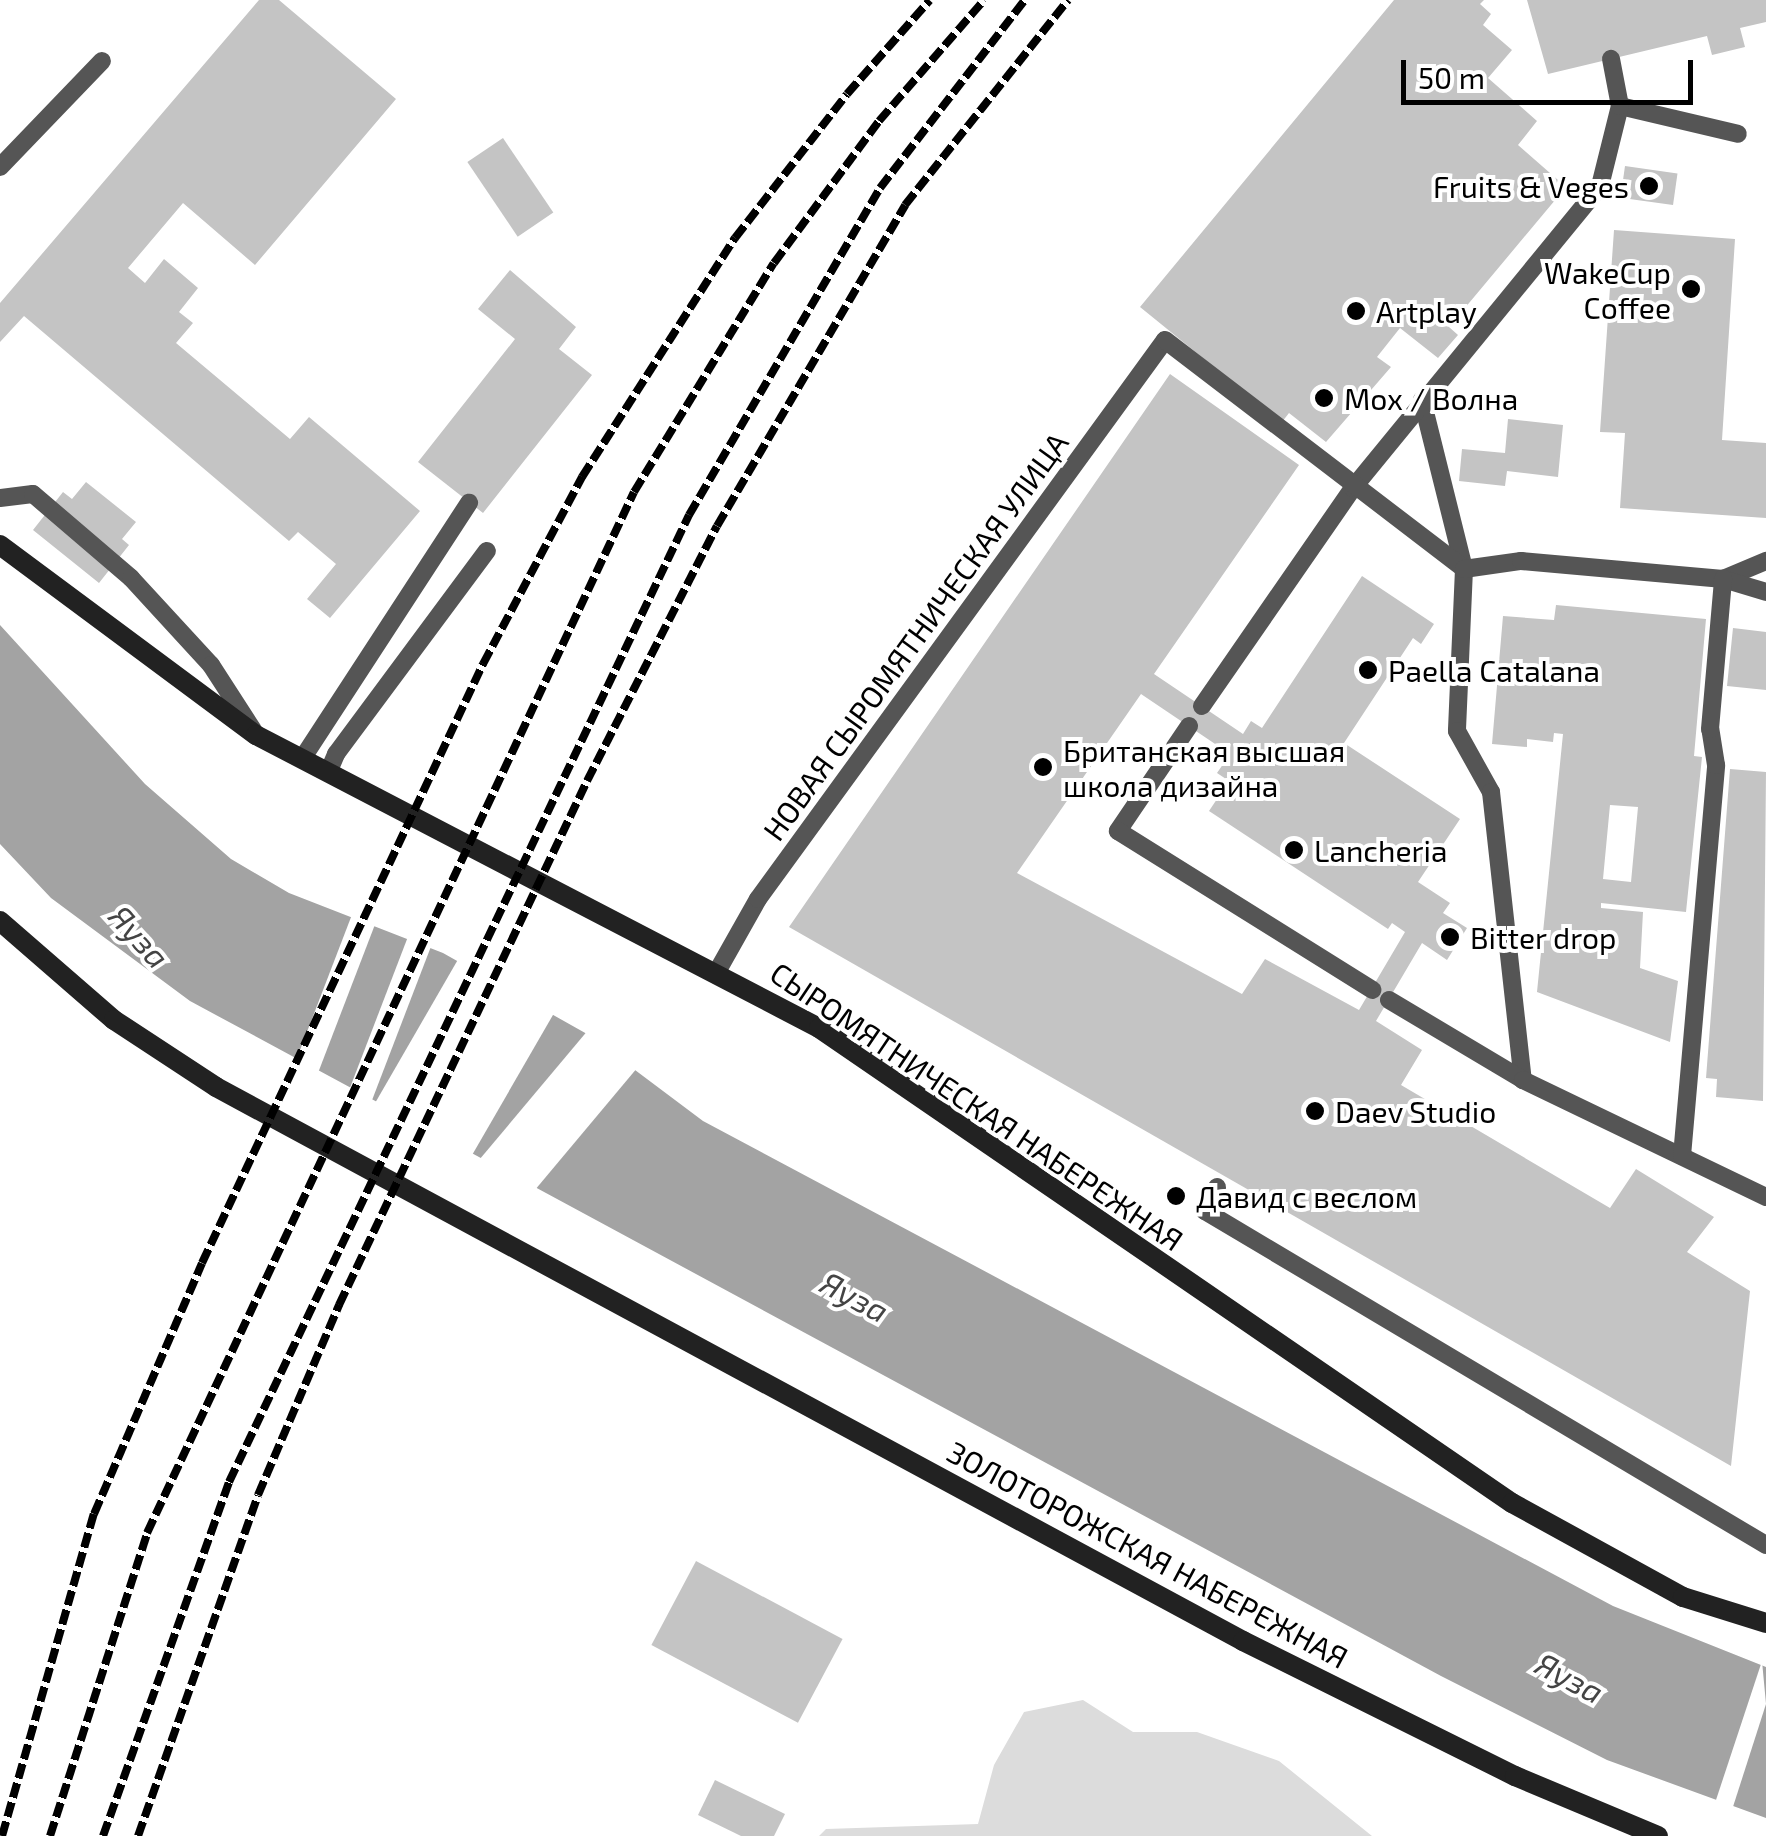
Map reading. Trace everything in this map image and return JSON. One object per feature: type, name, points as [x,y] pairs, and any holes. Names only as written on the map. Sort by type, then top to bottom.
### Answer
[{"type":"main road","name":"СЫРОМЯТНИЧЕСКАЯ НАБЕРЕЖНАЯ","points":[[0,546],[256,735],[649,942],[718,970],[819,1028],[1512,1504],[1683,1597],[1766,1623]]},
{"type":"main road","name":"ЗОЛОТОРОЖСКАЯ НАБЕРЕЖНАЯ","points":[[3,925],[114,1020],[216,1087],[1243,1641],[1515,1776],[1658,1836]]},
{"type":"lane","points":[[1202,706],[1353,488],[1600,186],[1620,106],[1610,59]]},
{"type":"lane","points":[[0,167],[102,61]]},
{"type":"lane","points":[[1620,106],[1738,134]]},
{"type":"lane","name":"НОВАЯ СЫРОМЯТНИЧЕСКАЯ УЛИЦА","points":[[718,970],[758,899],[1164,340],[1353,488]]},
{"type":"lane","points":[[1422,400],[1464,570],[1457,731],[1491,792],[1523,1080]]},
{"type":"lane","points":[[1353,488],[1464,570],[1521,561],[1723,579],[1766,592]]},
{"type":"lane","points":[[0,498],[33,494],[131,578],[211,666],[256,735]]},
{"type":"lane","points":[[302,760],[469,503]]},
{"type":"lane","points":[[328,773],[487,551]]},
{"type":"lane","points":[[1723,579],[1766,561]]},
{"type":"lane","points":[[1682,1156],[1716,765],[1710,729],[1723,579]]},
{"type":"lane","points":[[1189,726],[1118,831],[1372,990]]},
{"type":"lane","points":[[1388,1000],[1523,1080],[1766,1197]]},
{"type":"lane","points":[[1218,1187],[1205,1211],[1766,1545]]},
{"type":"shaded area","points":[[1083,1700],[1133,1732],[1197,1732],[1279,1761],[1372,1836],[819,1836],[826,1829],[978,1824],[994,1765],[1024,1712]]},
{"type":"water","name":"Яуза","points":[[0,625],[145,784],[231,859],[289,893],[443,953],[587,1034],[703,1121],[1613,1606],[1766,1667],[1766,1818],[1607,1760],[1441,1676],[190,1001],[51,898],[0,844]]},
{"type":"pier","points":[[353,912],[376,921],[318,1072],[295,1063]]},
{"type":"pier","points":[[409,934],[432,943],[371,1102],[348,1093]]},
{"type":"pier","points":[[460,956],[555,1011],[468,1163],[372,1108]]},
{"type":"pier","points":[[589,1029],[636,1069],[525,1201],[478,1162]]},
{"type":"pier","points":[[1762,1661],[1766,1704],[1731,1813],[1714,1806]]},
{"type":"building","points":[[259,0],[279,0],[396,99],[255,265],[183,203],[128,268],[145,283],[164,259],[198,288],[179,312],[193,323],[176,343],[290,439],[309,417],[420,511],[330,618],[307,599],[336,564],[298,532],[289,541],[24,316],[0,342],[0,303]]},
{"type":"building","points":[[1394,0],[1484,0],[1480,4],[1491,14],[1483,25],[1512,50],[1488,78],[1537,121],[1518,145],[1566,187],[1449,327],[1458,335],[1438,358],[1400,328],[1377,357],[1391,367],[1326,442],[1289,413],[1282,422],[1140,307]]},
{"type":"building","points":[[1527,0],[1766,0],[1766,22],[1740,28],[1745,47],[1712,55],[1707,36],[1548,74]]},
{"type":"building","points":[[503,138],[553,213],[518,237],[467,162]]},
{"type":"building","name":"Fruits & Veges","points":[[1625,166],[1677,173],[1673,205],[1621,198]]},
{"type":"building","points":[[1614,230],[1735,239],[1722,440],[1766,443],[1766,518],[1620,508],[1625,433],[1600,432]]},
{"type":"building","points":[[510,270],[576,327],[559,349],[592,375],[483,513],[418,462],[515,339],[478,309]]},
{"type":"building","points":[[1170,374],[1299,465],[1154,674],[1243,734],[1251,721],[1262,728],[1362,576],[1434,624],[1421,644],[1413,638],[1344,743],[1460,819],[1418,882],[1450,903],[1443,913],[1467,928],[1447,960],[1422,943],[1376,1021],[1422,1050],[1401,1085],[1610,1208],[1636,1169],[1714,1217],[1687,1252],[1750,1291],[1731,1466],[789,927]],"holes":[[[1141,694],[1230,754],[1217,773],[1229,781],[1209,811],[1388,929],[1392,923],[1405,932],[1359,1010],[1265,959],[1242,994],[1017,873]]]},
{"type":"building","points":[[1508,419],[1563,425],[1558,477],[1507,471],[1505,486],[1459,481],[1462,449],[1505,453]]},
{"type":"building","points":[[86,482],[136,522],[122,539],[129,545],[99,583],[33,530],[63,492],[72,499]]},
{"type":"building","points":[[1556,605],[1706,619],[1694,756],[1702,757],[1686,912],[1601,903],[1601,908],[1643,912],[1640,968],[1678,981],[1670,1042],[1537,992],[1563,734],[1554,733],[1553,742],[1527,739],[1527,747],[1492,744],[1503,616],[1554,620]],"holes":[[[1610,805],[1638,807],[1631,882],[1603,879]]]},
{"type":"building","points":[[1733,628],[1766,632],[1766,690],[1727,686]]},
{"type":"building","points":[[1730,769],[1766,772],[1763,1101],[1716,1097],[1717,1079],[1706,1078]]},
{"type":"building","points":[[696,1561],[843,1639],[798,1723],[651,1645]]},
{"type":"building","points":[[715,1780],[785,1814],[774,1836],[741,1836],[698,1815]]},
{"type":"railway","points":[[2,1836],[94,1514],[202,1263],[483,664],[582,477],[735,238],[847,94],[930,0]]},
{"type":"railway","points":[[50,1836],[147,1533],[634,492],[774,263],[879,121],[984,0]]},
{"type":"railway","points":[[103,1836],[229,1482],[689,515],[880,188],[1025,0]]},
{"type":"railway","points":[[138,1836],[258,1495],[339,1305],[587,781],[717,526],[905,205],[1068,0]]},
{"type":"place","name":"Fruits & Veges","points":[[1649,186]]},
{"type":"place","name":"WakeCup Coffee","points":[[1691,289]]},
{"type":"place","name":"Artplay","points":[[1356,311]]},
{"type":"place","name":"Мох / Волна","points":[[1324,398]]},
{"type":"place","name":"Paella Catalana","points":[[1368,670]]},
{"type":"place","name":"Британская высшая школа дизайна","points":[[1043,767]]},
{"type":"place","name":"Lancheria","points":[[1294,850]]},
{"type":"place","name":"Bitter drop","points":[[1450,937]]},
{"type":"place","name":"Daev Studio","points":[[1315,1111]]},
{"type":"place","name":"Давид с веслом","points":[[1176,1196]]}]
